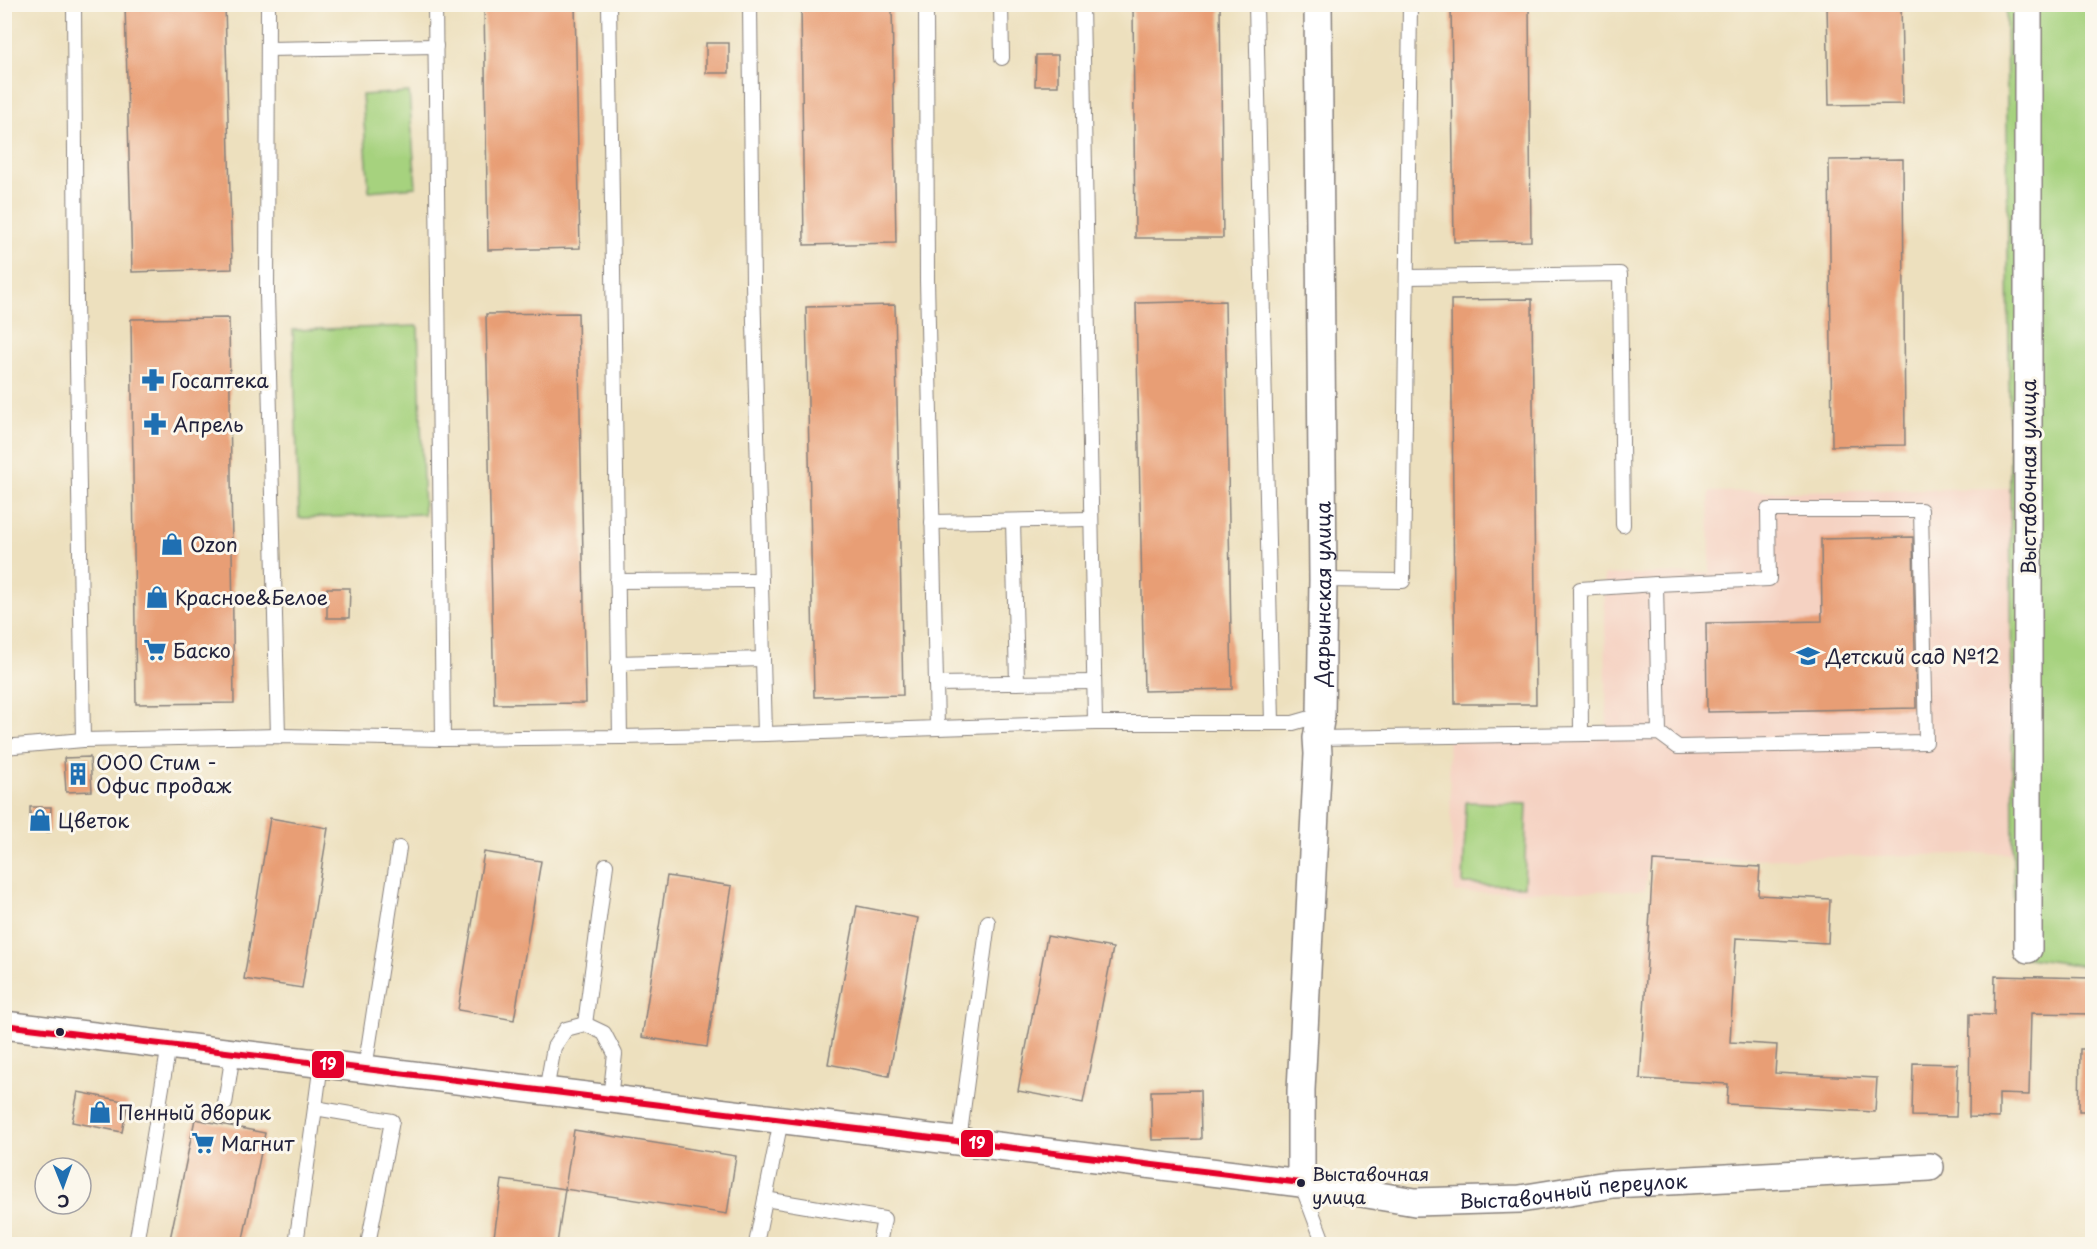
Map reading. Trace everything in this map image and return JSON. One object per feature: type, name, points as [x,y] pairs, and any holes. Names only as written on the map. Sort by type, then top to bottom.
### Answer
[{"type":"street","name":"Дарьинская улица","points":[[1301,1183],[1301,1090],[1318,754],[1323,580],[1317,4]]},
{"type":"street","name":"Выставочная улица","points":[[2028,4],[2028,949]]},
{"type":"street","name":"Выставочный переулок","points":[[4,1025],[1301,1183],[1415,1202],[1520,1199],[1613,1184],[1930,1167]]},
{"type":"lane","points":[[74,4],[83,740]]},
{"type":"lane","points":[[268,4],[267,294],[278,736]]},
{"type":"lane","points":[[435,4],[443,739]]},
{"type":"lane","points":[[609,4],[620,737]]},
{"type":"lane","points":[[750,4],[753,285],[765,734]]},
{"type":"lane","points":[[926,4],[927,280],[937,728]]},
{"type":"lane","points":[[1001,4],[1002,58]]},
{"type":"lane","points":[[1082,4],[1095,723]]},
{"type":"lane","points":[[1256,4],[1272,723]]},
{"type":"lane","points":[[1323,580],[1403,581],[1410,4]]},
{"type":"lane","points":[[268,49],[436,46]]},
{"type":"lane","points":[[1407,277],[1620,274],[1623,525]]},
{"type":"lane","points":[[4,747],[83,740],[278,736],[443,739],[620,737],[1095,723],[1293,723],[1319,727],[1581,734],[1659,733],[1678,747],[1926,742],[1921,510],[1768,510],[1769,579],[1580,589],[1581,734]]},
{"type":"lane","points":[[932,522],[1090,519]]},
{"type":"lane","points":[[1013,521],[1017,683]]},
{"type":"lane","points":[[617,581],[761,580]]},
{"type":"lane","points":[[1656,584],[1659,733]]},
{"type":"lane","points":[[618,663],[763,658]]},
{"type":"lane","points":[[936,684],[1094,682]]},
{"type":"lane","points":[[365,1069],[399,848]]},
{"type":"lane","points":[[585,1024],[606,865]]},
{"type":"lane","points":[[959,1141],[988,922]]},
{"type":"lane","points":[[546,1091],[554,1047],[566,1029],[585,1024],[604,1033],[615,1054],[610,1099]]},
{"type":"lane","points":[[136,1245],[169,1045]]},
{"type":"lane","points":[[225,1104],[233,1053]]},
{"type":"lane","points":[[296,1245],[321,1063]]},
{"type":"lane","points":[[315,1108],[392,1121],[368,1245]]},
{"type":"lane","points":[[756,1245],[782,1120]]},
{"type":"lane","points":[[1301,1183],[1324,1245]]},
{"type":"lane","points":[[765,1199],[884,1219],[879,1245]]},
{"type":"shaded area","name":"Детский сад №12","points":[[2010,488],[2012,853],[1648,861],[1645,890],[1454,893],[1448,740],[1607,737],[1604,575],[1710,573],[1709,492]]},
{"type":"green space","points":[[2006,5],[2092,5],[2092,967],[2014,956]]},
{"type":"green space","points":[[409,92],[416,187],[369,191],[362,95]]},
{"type":"green space","points":[[418,326],[424,514],[299,518],[293,330]]},
{"type":"green space","points":[[1466,802],[1527,804],[1524,886],[1463,884]]},
{"type":"building","points":[[125,4],[225,4],[232,269],[132,272]]},
{"type":"building","points":[[484,4],[575,4],[580,248],[488,250]]},
{"type":"building","points":[[801,4],[892,4],[896,243],[804,245]]},
{"type":"building","points":[[1133,4],[1220,4],[1223,238],[1135,238]]},
{"type":"building","points":[[1451,4],[1529,4],[1531,241],[1454,242]]},
{"type":"building","points":[[1827,4],[1901,4],[1903,104],[1829,105]]},
{"type":"building","points":[[706,43],[729,43],[729,73],[706,73]]},
{"type":"building","points":[[1036,55],[1058,55],[1058,86],[1035,86]]},
{"type":"building","points":[[1903,159],[1905,445],[1832,446],[1829,160]]},
{"type":"building","points":[[1532,299],[1536,704],[1455,704],[1451,300]]},
{"type":"building","points":[[1225,301],[1232,689],[1144,691],[1136,303]]},
{"type":"building","points":[[895,305],[903,695],[814,697],[806,307]]},
{"type":"building","points":[[578,313],[586,703],[494,704],[486,314]]},
{"type":"building","points":[[229,318],[234,703],[136,704],[131,319]]},
{"type":"building","points":[[1913,537],[1916,708],[1707,712],[1706,623],[1822,621],[1821,539]]},
{"type":"building","points":[[327,588],[350,588],[349,618],[327,618]]},
{"type":"building","name":"ООО Стим - Офис продаж","points":[[90,757],[92,791],[66,792],[64,758]]},
{"type":"building","name":"Цветок","points":[[30,807],[51,807],[50,832],[30,832]]},
{"type":"building","points":[[270,818],[328,828],[302,988],[244,979]]},
{"type":"building","points":[[484,852],[541,861],[514,1020],[458,1010]]},
{"type":"building","points":[[1653,861],[1760,867],[1758,895],[1830,899],[1828,943],[1736,938],[1730,1042],[1777,1045],[1775,1073],[1877,1078],[1875,1112],[1727,1104],[1728,1084],[1640,1079]]},
{"type":"building","points":[[667,876],[732,886],[707,1047],[642,1037]]},
{"type":"building","points":[[857,906],[918,918],[889,1076],[828,1064]]},
{"type":"building","points":[[1047,936],[1113,948],[1083,1103],[1018,1091]]},
{"type":"building","points":[[1995,976],[2092,978],[2092,1014],[2031,1013],[2029,1095],[1999,1094],[1999,1118],[1969,1117],[1970,1014],[1994,1015]]},
{"type":"building","points":[[2080,1049],[2092,1049],[2092,1111],[2079,1111]]},
{"type":"building","points":[[1913,1063],[1958,1064],[1956,1117],[1912,1116]]},
{"type":"building","points":[[1200,1090],[1201,1139],[1152,1140],[1151,1091]]},
{"type":"building","name":"Пенный дворик","points":[[78,1092],[128,1102],[122,1132],[72,1122]]},
{"type":"building","points":[[195,1119],[265,1133],[242,1244],[169,1244]]},
{"type":"building","points":[[574,1130],[736,1156],[727,1214],[565,1189]]},
{"type":"building","points":[[502,1180],[565,1189],[557,1244],[493,1244]]},
{"type":"transit line","name":"19","points":[[4,1025],[1301,1183]]},
{"type":"place","name":"Госаптека","points":[[153,380]]},
{"type":"place","name":"Апрель","points":[[155,424]]},
{"type":"place","name":"Ozon","points":[[172,544]]},
{"type":"place","name":"Красное&Белое","points":[[157,597]]},
{"type":"place","name":"Баско","points":[[155,650]]},
{"type":"place","name":"Детский сад №12","points":[[1808,656]]},
{"type":"place","name":"ООО Стим - Офис продаж","points":[[78,774]]},
{"type":"place","name":"Цветок","points":[[40,820]]},
{"type":"place","name":"Пенный дворик","points":[[100,1112]]},
{"type":"place","name":"Магнит","points":[[203,1143]]},
{"type":"place","name":"Выставочная улица","points":[[1301,1183]]}]
